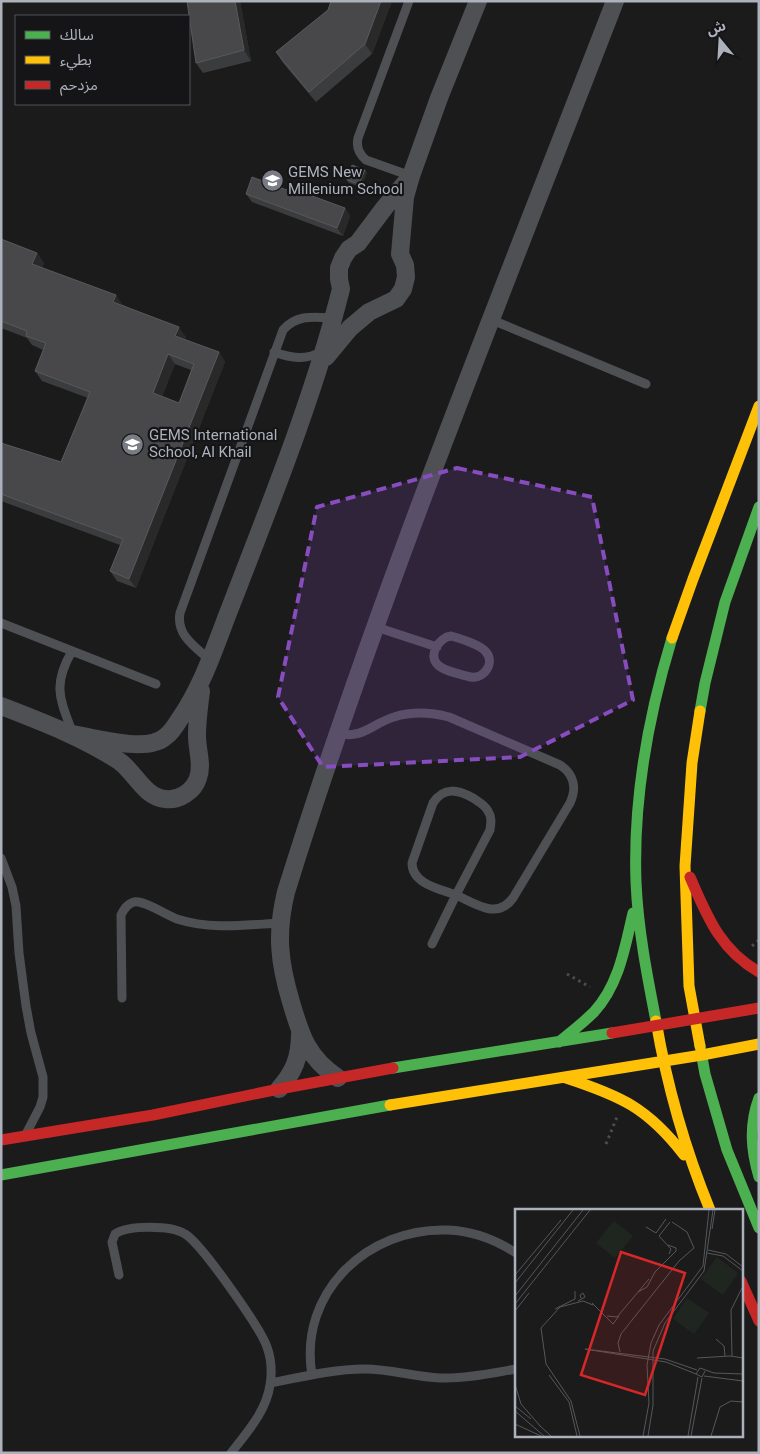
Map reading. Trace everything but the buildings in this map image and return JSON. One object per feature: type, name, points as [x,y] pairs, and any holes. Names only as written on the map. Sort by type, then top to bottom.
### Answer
[{"type":"street","points":[[323,356],[368,312],[396,299],[403,289],[406,277],[405,265],[400,254],[405,197],[411,176],[478,1]]},
{"type":"street","points":[[279,1089],[289,1077],[296,1064],[300,1049],[300,1034],[282,969],[280,953],[280,923],[290,877],[376,627],[615,1]]},
{"type":"street","points":[[73,734],[128,743],[150,744],[166,738],[187,709],[210,660],[270,505],[323,356],[341,289],[339,268],[343,258],[358,243],[384,206],[411,176]]},
{"type":"street","points":[[710,1209],[679,1124],[656,1026],[644,949],[636,870],[639,804],[643,765],[657,691],[679,616],[759,406]]},
{"type":"street","points":[[759,507],[725,602],[705,683],[692,763],[686,839],[688,977],[695,1020],[715,1110],[727,1150],[759,1228]]},
{"type":"street","points":[[1,706],[73,734],[121,762],[146,790],[155,796],[165,799],[176,798],[185,794],[193,787],[198,778],[200,768],[197,738],[198,717],[203,677]]},
{"type":"street","points":[[686,866],[706,914],[721,940],[739,959],[759,972]]},
{"type":"street","points":[[559,1042],[595,1010],[615,980],[622,962],[638,896]]},
{"type":"street","points":[[1,1140],[153,1115],[338,1078],[759,1008]]},
{"type":"street","points":[[300,1034],[315,1059],[325,1070],[338,1078]]},
{"type":"street","points":[[1,1175],[360,1110],[702,1055],[759,1044]]},
{"type":"street","points":[[565,1077],[625,1101],[647,1115],[662,1128],[694,1167]]},
{"type":"street","points":[[759,1098],[753,1117],[751,1134],[752,1150],[759,1176]]},
{"type":"street","points":[[742,1283],[759,1321]]},
{"type":"lane","points":[[409,1],[357,144],[361,156],[366,160],[411,176]]},
{"type":"lane","points":[[210,660],[184,636],[180,625],[180,613],[283,330],[294,320],[308,316],[333,318]]},
{"type":"lane","points":[[492,320],[646,384]]},
{"type":"lane","points":[[274,352],[297,358],[323,356]]},
{"type":"lane","points":[[749,534],[759,525]]},
{"type":"lane","points":[[1,623],[156,684]]},
{"type":"lane","points":[[376,627],[437,647]]},
{"type":"lane","points":[[451,636],[482,648],[489,656],[486,671],[481,676],[474,678],[439,666],[434,660],[437,647],[443,638],[451,636]]},
{"type":"lane","points":[[72,651],[60,677],[59,686],[60,698],[73,734]]},
{"type":"lane","points":[[338,733],[346,735],[361,733],[380,722],[407,714],[421,712],[435,714],[449,717],[560,765],[571,775],[574,789],[570,803],[509,903],[504,907],[492,910],[456,895],[419,880],[412,868],[432,803],[436,797],[449,790],[462,792],[480,803],[488,811],[491,823],[490,830],[456,895],[432,944]]},
{"type":"lane","points":[[1,858],[12,887],[16,906],[19,953],[26,1006],[44,1086],[40,1108],[23,1137]]},
{"type":"lane","points":[[122,998],[121,915],[128,904],[140,902],[177,918],[210,926],[227,927],[280,923]]},
{"type":"lane","points":[[119,1275],[112,1242],[113,1237],[118,1232],[165,1227],[184,1233],[199,1246],[260,1330],[267,1347],[271,1365],[270,1384],[266,1401],[259,1416],[231,1453]]},
{"type":"lane","points":[[312,1375],[309,1348],[310,1335],[318,1310],[334,1283],[347,1268],[377,1246],[394,1238],[412,1233],[450,1230],[487,1238],[515,1252]]},
{"type":"lane","points":[[270,1384],[312,1375],[364,1369],[443,1378],[515,1370]]},
{"type":"path","points":[[567,974],[606,996]]},
{"type":"path","points":[[606,1144],[625,1101]]},
{"type":"highlighted area","points":[[457,468],[592,497],[633,700],[520,757],[323,767],[278,697],[317,507]]},
{"type":"traffic: fast","points":[[700,711],[725,602],[759,507]]},
{"type":"traffic: fast","points":[[656,1021],[639,917],[636,882],[637,820],[649,728],[672,638]]},
{"type":"traffic: fast","points":[[559,1042],[594,1012],[610,990],[620,965],[633,913]]},
{"type":"traffic: fast","points":[[393,1068],[612,1033]]},
{"type":"traffic: fast","points":[[700,1046],[705,1074],[727,1150],[759,1228]]},
{"type":"traffic: fast","points":[[759,1098],[752,1128],[754,1157],[759,1177]]},
{"type":"traffic: fast","points":[[1,1175],[390,1105]]},
{"type":"traffic: slow","points":[[672,638],[759,406]]},
{"type":"traffic: slow","points":[[700,711],[692,763],[685,866],[689,986],[700,1046]]},
{"type":"traffic: slow","points":[[656,1021],[678,1117],[710,1209]]},
{"type":"traffic: slow","points":[[390,1105],[702,1055],[759,1044]]},
{"type":"traffic: slow","points":[[566,1078],[603,1091],[632,1106],[658,1126],[684,1155]]},
{"type":"traffic: jam","points":[[690,877],[716,931],[734,953],[759,972]]},
{"type":"traffic: jam","points":[[612,1033],[759,1008]]},
{"type":"traffic: jam","points":[[1,1140],[153,1115],[393,1068]]},
{"type":"traffic: jam","points":[[742,1283],[759,1321]]},
{"type":"place","name":"GEMS New Millenium School","points":[[272,181]]},
{"type":"place","name":"GEMS International School, Al Khail","points":[[133,444]]}]
